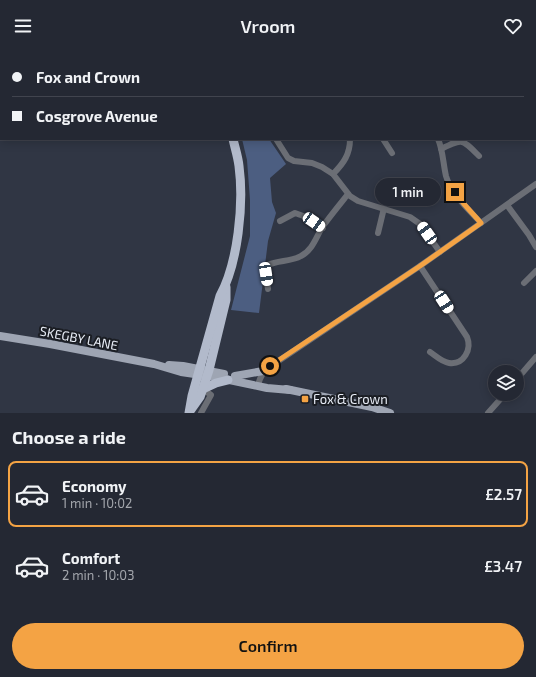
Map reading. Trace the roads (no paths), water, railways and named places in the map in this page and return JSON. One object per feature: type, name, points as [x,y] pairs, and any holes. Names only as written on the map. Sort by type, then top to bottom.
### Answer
[{"type":"highway","points":[[189,413],[200,397],[203,389],[204,372],[220,296],[226,285],[235,249],[241,203],[239,166],[233,140]]},
{"type":"highway","points":[[189,413],[192,396],[204,372]]},
{"type":"highway","points":[[203,389],[216,382],[231,378]]},
{"type":"main road","name":"SKEGBY LANE","points":[[0,336],[154,364],[181,372],[204,372],[390,413]]},
{"type":"main road","points":[[231,378],[263,371]]},
{"type":"street","points":[[277,140],[288,158],[294,162],[312,163],[322,167],[333,174],[348,194],[358,201],[410,216],[420,224],[440,252]]},
{"type":"street","points":[[333,174],[343,164],[346,158],[350,140]]},
{"type":"street","points":[[384,140],[392,153]]},
{"type":"street","points":[[438,140],[447,177],[451,186],[464,204],[481,223]]},
{"type":"street","points":[[441,149],[457,141],[461,141],[467,144],[479,156]]},
{"type":"street","points":[[258,383],[263,371],[420,266],[536,184]]},
{"type":"street","points":[[268,289],[266,274],[268,265],[273,262],[289,260],[302,256],[310,250],[323,228],[348,194]]},
{"type":"street","points":[[507,205],[536,247]]},
{"type":"street","points":[[378,233],[384,208]]},
{"type":"street","points":[[280,221],[295,213],[306,217],[323,228]]},
{"type":"street","points":[[420,266],[467,337],[470,344],[468,352],[465,356],[455,363],[445,362],[430,352]]},
{"type":"street","points":[[524,283],[536,271]]},
{"type":"street","points":[[524,371],[536,357]]},
{"type":"street","points":[[201,413],[211,395],[203,389]]},
{"type":"street","points":[[488,413],[498,401]]},
{"type":"place","name":"Fox & Crown","points":[[305,399]]}]
